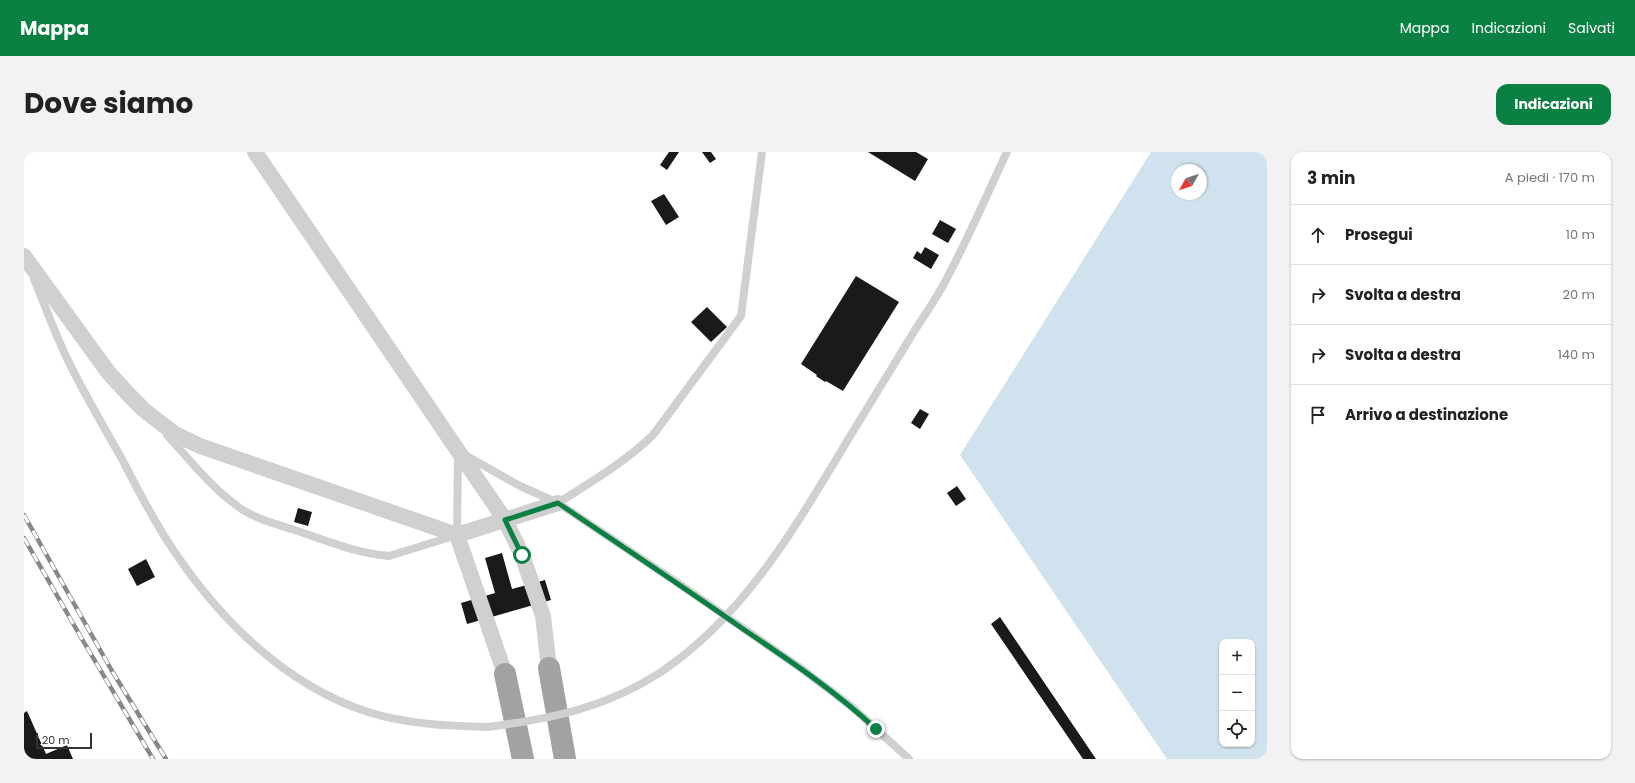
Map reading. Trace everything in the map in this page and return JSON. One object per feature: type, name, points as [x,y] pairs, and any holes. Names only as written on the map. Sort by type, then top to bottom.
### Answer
[{"type":"highway","points":[[549,668],[565,759]]},
{"type":"highway","points":[[505,674],[523,759]]},
{"type":"street","points":[[256,152],[505,520],[522,555],[543,616],[549,668]]},
{"type":"street","points":[[25,257],[108,372],[144,410],[175,434],[200,446],[457,535],[558,503]]},
{"type":"street","points":[[457,535],[505,674]]},
{"type":"lane","points":[[558,503],[602,475],[638,449],[653,435],[741,316],[762,152]]},
{"type":"lane","points":[[25,257],[64,352],[149,511],[171,547],[197,583],[221,612],[256,646],[291,674],[333,697],[368,712],[409,721],[451,726],[487,727],[544,720],[569,714],[611,698],[660,672],[703,639],[734,607],[763,571],[803,514],[947,278],[1007,152]]},
{"type":"lane","points":[[144,410],[221,493],[237,506],[253,515],[280,525],[378,556],[389,556],[457,535],[458,451],[520,486],[558,503],[675,581],[802,669],[852,707],[909,759]]},
{"type":"water","points":[[1151,152],[1267,152],[1267,759],[1167,759],[960,455]]},
{"type":"building","points":[[669,152],[679,152],[667,170],[660,165]]},
{"type":"building","points":[[702,152],[711,152],[716,159],[710,163]]},
{"type":"building","points":[[868,152],[916,152],[928,159],[915,181]]},
{"type":"building","points":[[664,194],[679,217],[666,225],[651,201]]},
{"type":"building","points":[[940,220],[956,229],[948,243],[932,234]]},
{"type":"building","points":[[925,247],[939,255],[931,269],[913,258],[917,251],[921,254]]},
{"type":"building","points":[[856,276],[899,302],[843,391],[826,381],[825,382],[801,364]]},
{"type":"building","points":[[707,307],[727,327],[711,342],[691,322]]},
{"type":"building","points":[[920,409],[929,414],[920,429],[911,423]]},
{"type":"building","points":[[957,486],[966,499],[956,506],[947,493]]},
{"type":"building","points":[[298,508],[312,512],[308,526],[294,522]]},
{"type":"building","points":[[502,553],[512,589],[545,580],[551,600],[467,624],[461,603],[495,593],[485,558]]},
{"type":"building","points":[[146,559],[155,577],[137,586],[128,569]]},
{"type":"building","points":[[1000,617],[1096,759],[1083,759],[991,624]]},
{"type":"building","points":[[27,711],[46,754],[67,745],[73,759],[24,759],[24,713]]},
{"type":"railway","points":[[24,515],[112,671],[166,759]]},
{"type":"railway","points":[[24,538],[153,759]]},
{"type":"route","points":[[522,555],[505,520],[558,503],[675,581],[802,669],[852,707],[876,729]]}]
